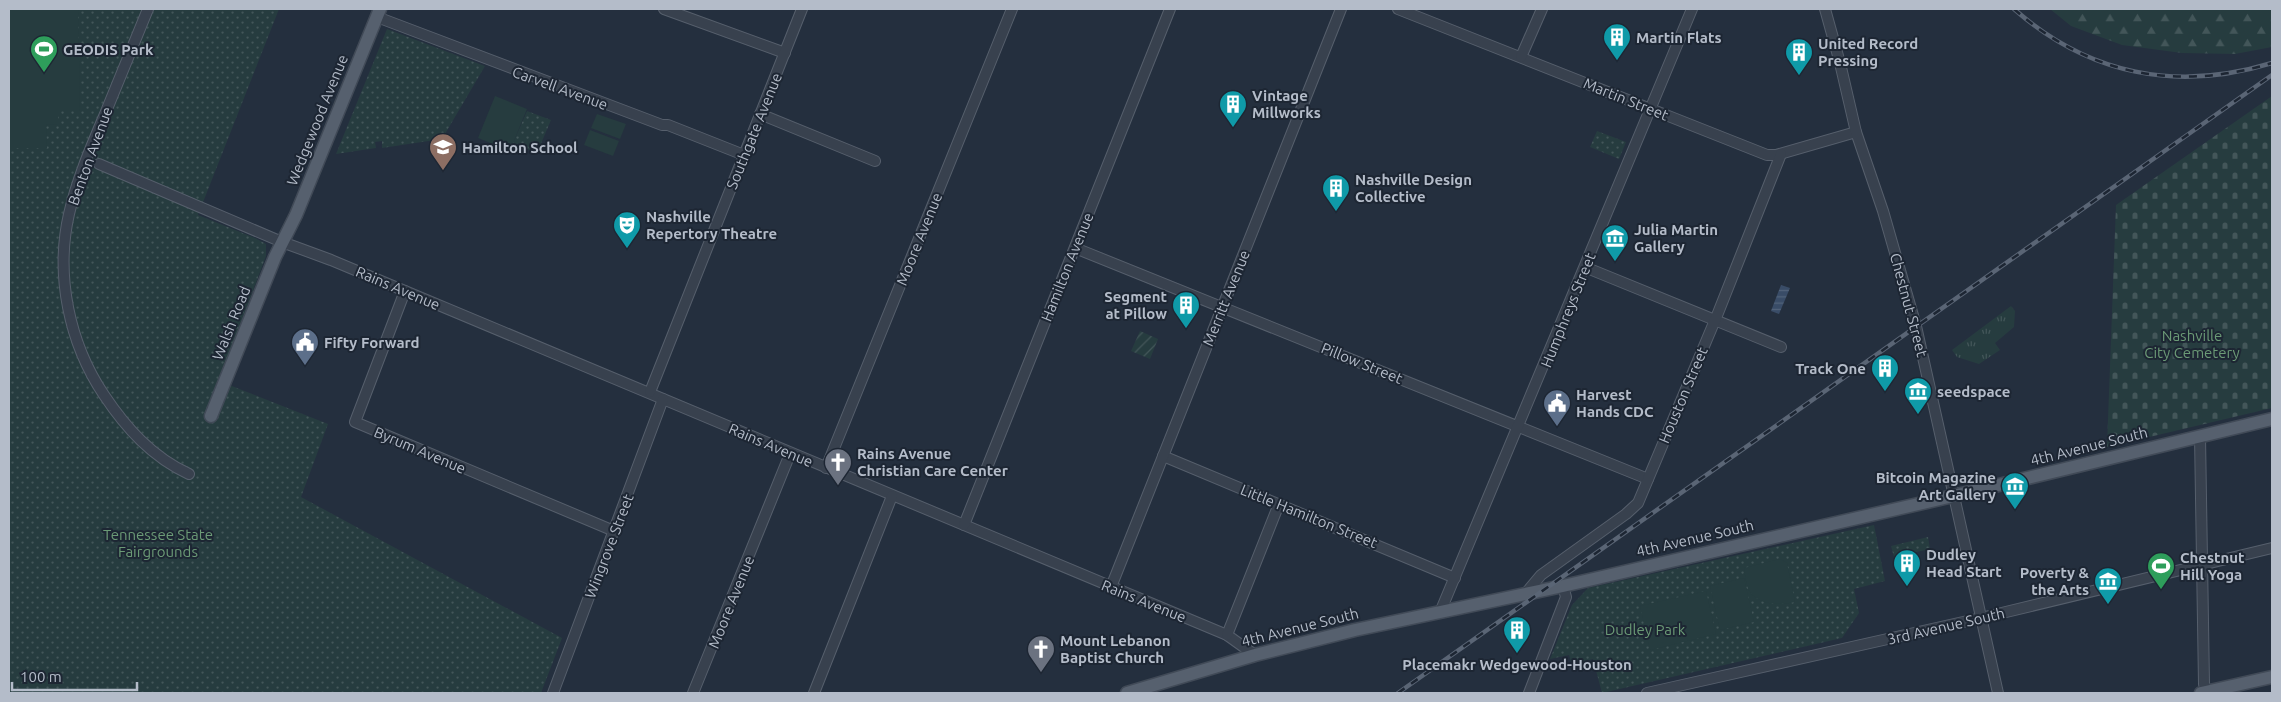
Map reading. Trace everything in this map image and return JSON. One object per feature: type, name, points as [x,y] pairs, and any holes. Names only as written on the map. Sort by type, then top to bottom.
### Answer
[{"type":"main road","name":"Wedgewood Avenue","points":[[282,242],[296,216],[378,13]]},
{"type":"main road","name":"Walsh Road","points":[[211,416],[282,242]]},
{"type":"main road","name":"4th Avenue South","points":[[1127,693],[1255,655],[1441,610],[1563,586],[1953,496],[2272,418]]},
{"type":"main road","points":[[2205,693],[2272,677]]},
{"type":"street","name":"Benton Avenue","points":[[148,9],[77,184],[68,215],[64,248],[65,288],[71,326],[82,357],[114,409],[146,446],[162,459],[189,474]]},
{"type":"street","points":[[664,9],[785,53]]},
{"type":"street","name":"Southgate Avenue","points":[[650,392],[802,9]]},
{"type":"street","name":"Moore Avenue","points":[[826,468],[1012,9]]},
{"type":"street","name":"Hamilton Avenue","points":[[964,525],[1170,9]]},
{"type":"street","name":"Merritt Avenue","points":[[1111,588],[1340,9]]},
{"type":"street","name":"Martin Street","points":[[1398,9],[1767,155],[1781,154],[1856,132]]},
{"type":"street","points":[[1521,57],[1542,9]]},
{"type":"street","name":"Humphreys Street","points":[[1441,610],[1692,9]]},
{"type":"street","name":"Chestnut Street","points":[[1824,9],[1840,63],[1856,132],[1883,211],[1915,322],[1998,693]]},
{"type":"street","name":"Carvell Avenue","points":[[378,13],[496,64],[662,125],[668,125],[744,155]]},
{"type":"street","points":[[760,114],[875,161]]},
{"type":"street","name":"Houston Street","points":[[1526,593],[1541,574],[1638,503],[1715,320],[1781,154]]},
{"type":"street","name":"Benton Avenue","points":[[99,164],[282,242]]},
{"type":"street","name":"Rains Avenue","points":[[282,242],[650,392],[790,454],[1227,635],[1255,655]]},
{"type":"street","name":"Pillow Street","points":[[1075,248],[1648,479]]},
{"type":"street","points":[[1586,265],[1592,270],[1781,347]]},
{"type":"street","name":"Byrum Avenue","points":[[405,291],[354,422],[614,531]]},
{"type":"street","name":"Wingrove Street","points":[[553,693],[663,399]]},
{"type":"street","points":[[2200,436],[2205,693]]},
{"type":"street","name":"Moore Avenue","points":[[693,693],[790,454]]},
{"type":"street","name":"Little Hamilton Street","points":[[1163,456],[1455,578]]},
{"type":"street","points":[[814,693],[892,496]]},
{"type":"street","points":[[1227,635],[1279,504]]},
{"type":"street","name":"3rd Avenue South","points":[[1648,693],[1981,618],[2272,548]]},
{"type":"street","points":[[1530,693],[1566,597],[1563,586]]},
{"type":"green space","name":"Tennessee State Fairgrounds","points":[[9,9],[279,9],[198,215],[266,244],[266,256],[219,381],[328,424],[301,497],[562,638],[541,693],[9,693]]},
{"type":"green space","name":"GEODIS Park","points":[[9,9],[78,9],[80,111],[58,111],[58,124],[46,125],[47,148],[9,148]]},
{"type":"green space","points":[[2050,9],[2272,9],[2272,47],[2235,54],[2182,53],[2122,45],[2071,26]]},
{"type":"green space","points":[[387,29],[485,66],[442,139],[382,148],[382,141],[375,142],[376,148],[336,154]]},
{"type":"green space","points":[[495,96],[527,109],[510,151],[478,138]]},
{"type":"green space","name":"Nashville City Cemetery","points":[[2272,96],[2272,408],[2107,447],[2116,205]]},
{"type":"green space","points":[[527,111],[551,120],[537,153],[513,143]]},
{"type":"green space","points":[[597,114],[626,124],[620,139],[591,128]]},
{"type":"green space","points":[[590,130],[619,141],[613,156],[584,145]]},
{"type":"green space","points":[[1597,131],[1626,142],[1619,159],[1590,147]]},
{"type":"green space","points":[[2011,306],[2015,311],[2014,327],[1995,343],[2000,350],[1979,364],[1957,357],[1952,350]]},
{"type":"green space","points":[[1140,331],[1158,339],[1150,359],[1131,351]]},
{"type":"green space","name":"Dudley Park","points":[[1874,525],[1885,581],[1854,589],[1859,613],[1842,638],[1602,693],[1593,659],[1572,665],[1569,655],[1550,659],[1572,605],[1588,588]]},
{"type":"green space","points":[[1928,537],[1930,549],[1894,557],[1891,546]]},
{"type":"green space","points":[[1780,559],[1787,563],[1795,602],[1777,604],[1765,602],[1754,597],[1749,590],[1744,568]]},
{"type":"green space","points":[[1744,578],[1754,622],[1720,630],[1710,586]]},
{"type":"green space","points":[[1706,591],[1716,634],[1650,650],[1640,606]]},
{"type":"water","points":[[1781,285],[1790,288],[1779,314],[1771,311]]},
{"type":"railway","points":[[2014,9],[2043,31],[2073,49],[2104,63],[2136,72],[2168,76],[2202,76],[2237,72],[2272,63]]},
{"type":"railway","points":[[1398,693],[2272,75]]},
{"type":"place","name":"Martin Flats","points":[[1617,61]]},
{"type":"place","name":"GEODIS Park","points":[[44,73]]},
{"type":"place","name":"United Record Pressing","points":[[1799,76]]},
{"type":"place","name":"Vintage Millworks","points":[[1233,128]]},
{"type":"place","name":"Hamilton School","points":[[443,171]]},
{"type":"place","name":"Nashville Design Collective","points":[[1336,212]]},
{"type":"place","name":"Nashville Repertory Theatre","points":[[627,249]]},
{"type":"place","name":"Julia Martin Gallery","points":[[1615,262]]},
{"type":"place","name":"Segment at Pillow","points":[[1186,329]]},
{"type":"place","name":"Fifty Forward","points":[[305,366]]},
{"type":"place","name":"Track One","points":[[1885,392]]},
{"type":"place","name":"seedspace","points":[[1918,415]]},
{"type":"place","name":"Harvest Hands CDC","points":[[1557,427]]},
{"type":"place","name":"Rains Avenue Christian Care Center","points":[[838,486]]},
{"type":"place","name":"Bitcoin Magazine Art Gallery","points":[[2015,510]]},
{"type":"place","name":"Dudley Head Start","points":[[1907,587]]},
{"type":"place","name":"Chestnut Hill Yoga","points":[[2161,590]]},
{"type":"place","name":"Poverty & the Arts","points":[[2108,605]]},
{"type":"place","name":"Placemakr Wedgewood-Houston","points":[[1517,654]]},
{"type":"place","name":"Mount Lebanon Baptist Church","points":[[1041,673]]}]
